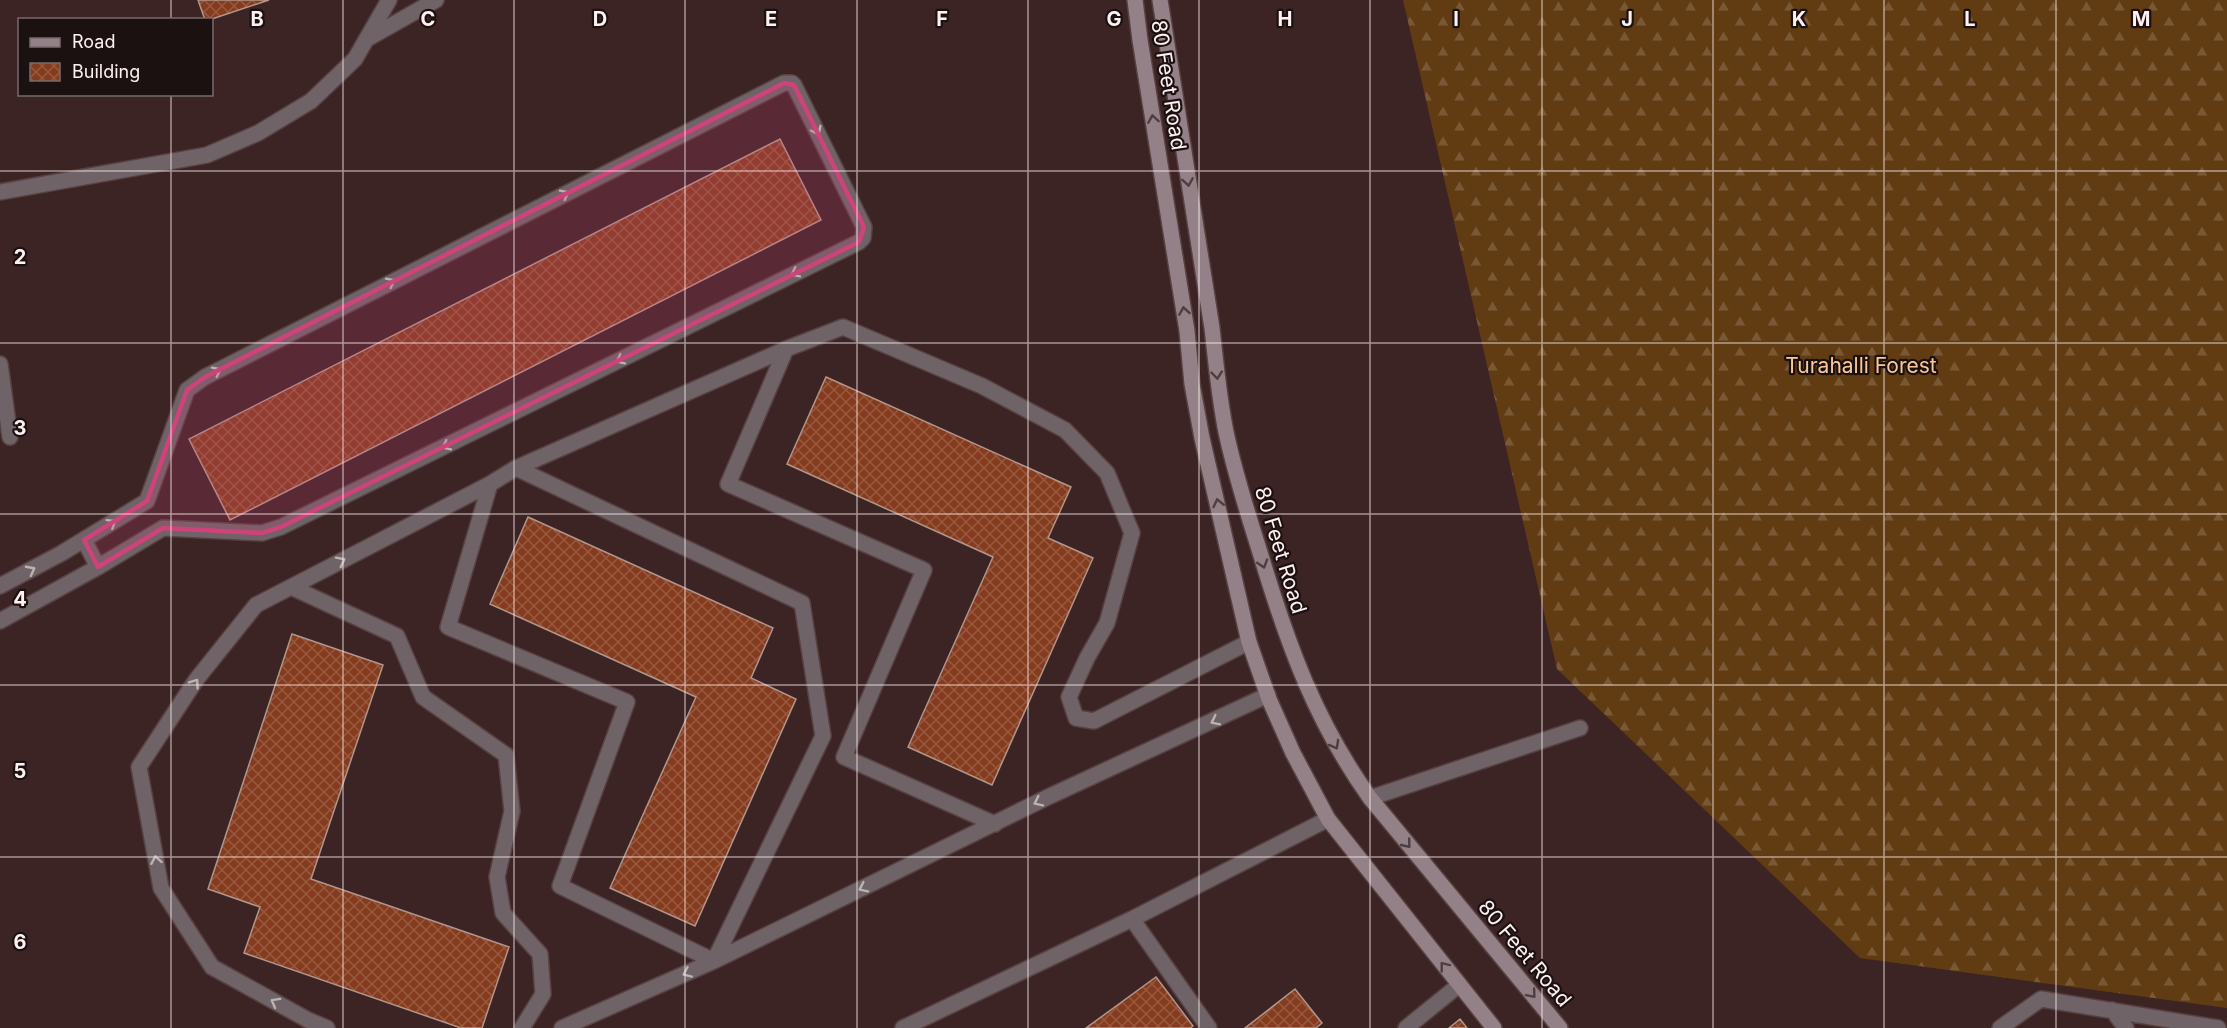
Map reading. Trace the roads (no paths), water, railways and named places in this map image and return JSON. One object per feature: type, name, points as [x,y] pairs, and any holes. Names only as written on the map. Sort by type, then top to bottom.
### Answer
[{"type":"main road","name":"80 Feet Road","points":[[1135,0],[1202,438],[1249,642],[1268,695],[1293,753],[1328,819],[1494,1028]]},
{"type":"main road","name":"80 Feet Road","points":[[1160,0],[1226,434],[1240,490],[1285,636],[1322,722],[1345,763],[1370,798],[1560,1028]]},
{"type":"main road","points":[[1176,261],[1200,256]]},
{"type":"street","points":[[0,192],[207,155],[258,134],[311,101],[356,59],[389,0]]},
{"type":"street","points":[[367,39],[432,2]]},
{"type":"street","points":[[0,586],[62,554],[147,501],[187,390],[204,377],[773,88],[788,82],[794,85],[864,227],[863,238],[859,242],[281,527],[261,532],[163,528],[0,621]]},
{"type":"street","points":[[327,1028],[308,1020],[212,967],[161,888],[139,767],[196,680],[256,605],[490,484],[516,468],[786,349],[843,327],[982,386],[1065,430],[1107,473],[1132,533],[1107,623],[1087,658],[1069,697],[1076,718],[1094,720],[1249,642]]},
{"type":"street","points":[[786,349],[728,484],[924,570],[844,756],[995,824]]},
{"type":"street","points":[[0,368],[10,437]]},
{"type":"street","points":[[516,468],[801,603],[824,736],[714,961]]},
{"type":"street","points":[[490,484],[448,627],[627,702],[560,886],[714,961]]},
{"type":"street","points":[[84,540],[98,567]]},
{"type":"street","points":[[291,587],[396,636],[423,697],[506,755],[512,811],[497,877],[503,913],[540,954],[543,994],[522,1028]]},
{"type":"street","points":[[562,1028],[714,961],[995,824],[1268,695]]},
{"type":"street","points":[[1370,798],[1580,728]]},
{"type":"street","points":[[903,1028],[928,1023],[1328,819]]},
{"type":"street","points":[[1132,919],[1209,1028]]},
{"type":"street","points":[[1406,1028],[1460,985]]},
{"type":"street","points":[[2000,1028],[2041,999],[2218,1028]]},
{"type":"street","points":[[2112,1010],[2126,1028]]},
{"type":"park label","name":"Turahalli Forest","points":[[1861,365]]}]
